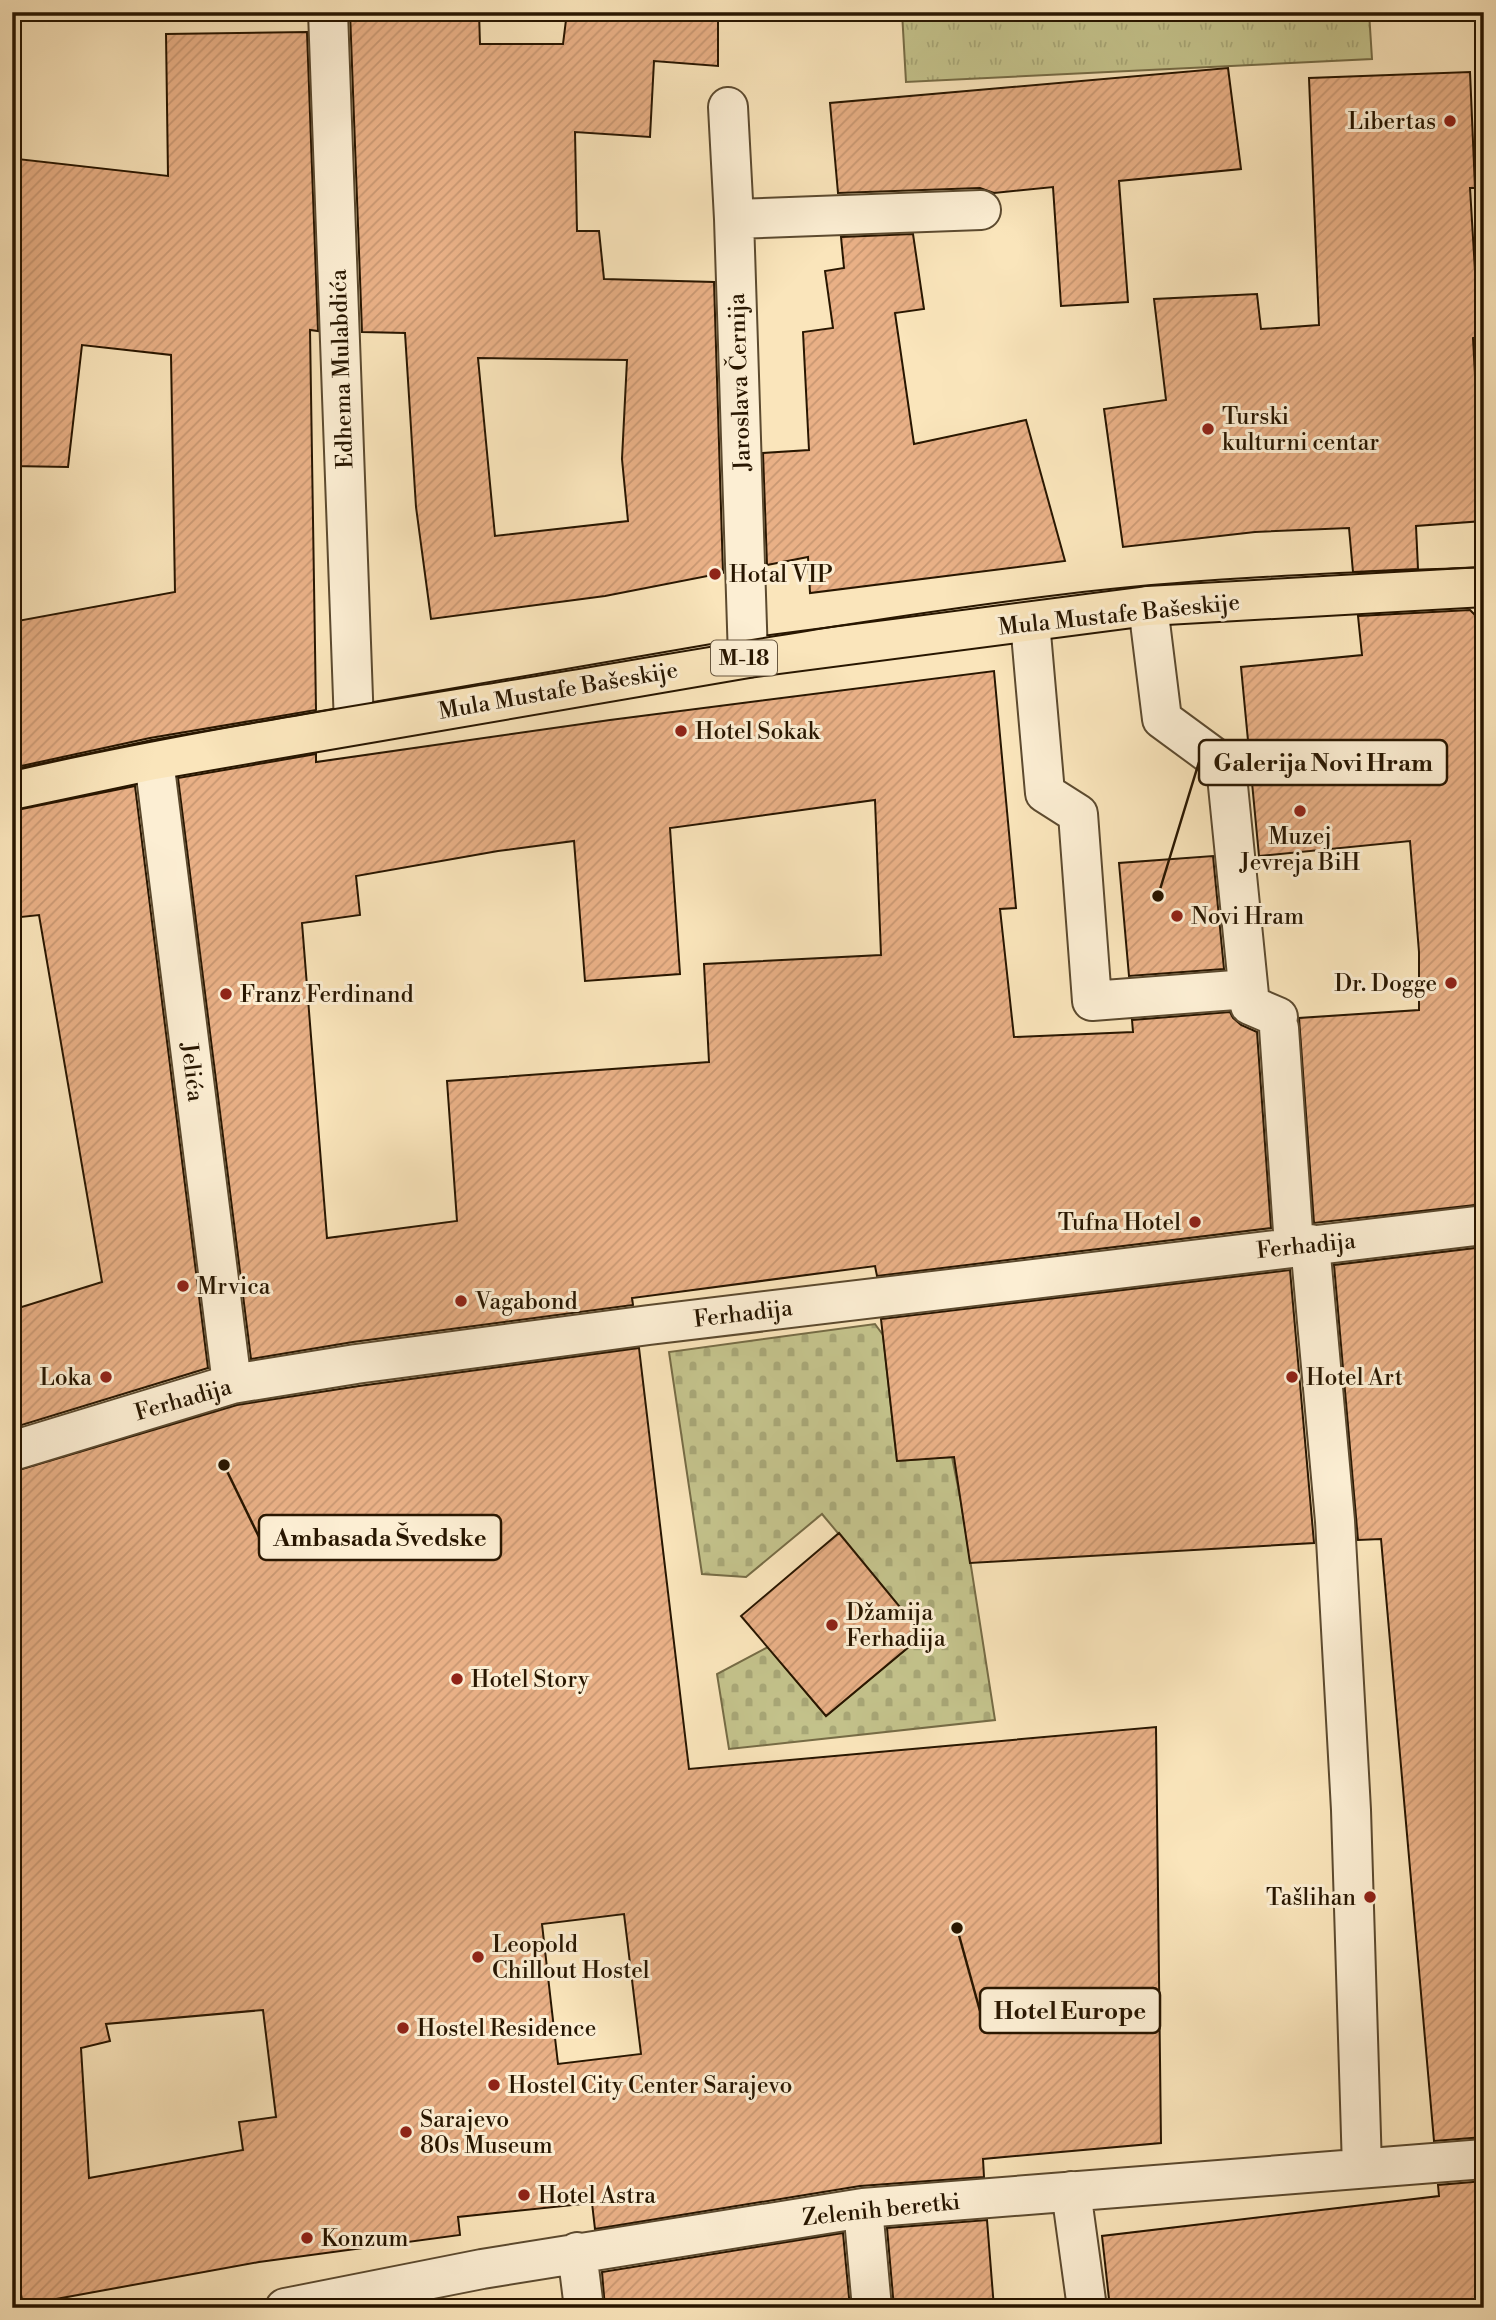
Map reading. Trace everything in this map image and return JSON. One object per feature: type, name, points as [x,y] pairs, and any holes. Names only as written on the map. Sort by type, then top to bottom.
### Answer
[{"type":"main road","name":"Mula Mustafe Bašeskije","points":[[12,790],[154,760],[748,658],[1149,607],[1484,587]]},
{"type":"street","name":"Edhema Mulabdića","points":[[328,12],[354,725]]},
{"type":"street","name":"Jaroslava Černija","points":[[728,107],[748,658]]},
{"type":"street","points":[[734,219],[981,210]]},
{"type":"street","points":[[1149,607],[1162,719],[1226,766],[1250,1005],[1278,1023],[1335,1521],[1351,1810],[1362,2168]]},
{"type":"street","points":[[1030,622],[1045,793],[1078,814],[1092,1001],[1248,989]]},
{"type":"street","name":"Jelića","points":[[154,760],[232,1384]]},
{"type":"street","name":"Ferhadija","points":[[12,1451],[232,1384],[356,1364],[649,1325],[1484,1225]]},
{"type":"street","name":"Zelenih beretki","points":[[285,2308],[577,2252],[863,2208],[1484,2159]]},
{"type":"street","points":[[1071,2191],[1087,2308]]},
{"type":"street","points":[[863,2208],[872,2308]]},
{"type":"street","points":[[577,2252],[584,2308]]},
{"type":"green space","points":[[902,12],[1369,12],[1372,59],[906,82]]},
{"type":"green space","points":[[875,1324],[883,1335],[897,1461],[952,1457],[995,1720],[729,1749],[717,1674],[768,1647],[826,1716],[923,1635],[822,1514],[746,1577],[702,1574],[669,1352]]},
{"type":"building","points":[[350,12],[479,12],[480,44],[563,44],[567,12],[718,12],[718,66],[654,61],[650,137],[575,132],[577,231],[599,231],[604,279],[714,282],[723,573],[605,596],[431,619],[416,507],[405,333],[362,332]],"holes":[[[478,358],[627,360],[622,459],[628,521],[495,536]]]},
{"type":"building","points":[[307,32],[318,331],[310,330],[316,710],[150,738],[12,768],[12,622],[175,592],[171,355],[82,345],[68,467],[12,466],[12,204],[18,159],[168,176],[166,34]]},
{"type":"building","points":[[1228,68],[1241,169],[1119,181],[1128,302],[1061,306],[1053,187],[994,193],[980,188],[838,193],[830,103]]},
{"type":"building","points":[[1470,72],[1475,188],[1470,188],[1479,337],[1473,338],[1483,521],[1416,526],[1418,569],[1353,572],[1349,528],[1255,532],[1123,547],[1104,409],[1166,400],[1154,299],[1257,294],[1261,329],[1319,325],[1309,78]]},
{"type":"building","points":[[913,234],[924,309],[895,313],[914,444],[1026,420],[1065,561],[810,593],[808,557],[767,565],[763,453],[809,450],[803,332],[833,328],[825,271],[844,268],[841,237]]},
{"type":"building","points":[[1470,610],[1484,624],[1484,1204],[1314,1223],[1299,1018],[1419,1010],[1419,952],[1410,841],[1259,856],[1241,667],[1362,655],[1358,616]]},
{"type":"building","points":[[994,671],[1016,908],[1000,909],[1014,1037],[1133,1032],[1132,1020],[1230,1012],[1241,1025],[1257,1032],[1271,1228],[877,1276],[875,1266],[632,1298],[633,1305],[353,1342],[251,1359],[178,778],[316,754],[316,762],[610,720]],"holes":[[[875,800],[881,955],[704,964],[709,1062],[447,1081],[457,1221],[327,1238],[302,923],[360,915],[356,876],[498,851],[574,841],[585,981],[680,974],[670,828]]]},
{"type":"building","points":[[135,786],[208,1368],[12,1428],[12,1310],[102,1282],[39,915],[12,918],[12,811]]},
{"type":"building","name":"Novi Hram","points":[[1213,856],[1224,969],[1129,976],[1119,863]]},
{"type":"building","points":[[1484,1247],[1484,2137],[1434,2141],[1381,1539],[1358,1540],[1334,1265]]},
{"type":"building","points":[[1290,1270],[1314,1543],[970,1563],[954,1457],[897,1461],[881,1319]]},
{"type":"building","points":[[639,1348],[689,1769],[1156,1727],[1161,2143],[983,2159],[984,2177],[860,2186],[595,2229],[592,2203],[458,2217],[460,2235],[259,2262],[23,2305],[12,2247],[12,1472],[237,1405]],"holes":[[[624,1914],[641,2054],[558,2064],[542,1924]],[[263,2010],[276,2117],[239,2122],[243,2150],[89,2178],[81,2048],[110,2041],[106,2024]]]},
{"type":"building","name":"Džamija Ferhadija","points":[[839,1533],[923,1635],[826,1716],[741,1616]]},
{"type":"building","points":[[1484,2181],[1484,2308],[1110,2308],[1102,2236],[1439,2196],[1438,2185]]},
{"type":"building","points":[[987,2220],[994,2308],[894,2308],[887,2228]]},
{"type":"building","points":[[843,2233],[850,2308],[605,2308],[602,2272]]},
{"type":"tram line","points":[[12,771],[276,719],[935,611],[1118,588],[1484,567]]},
{"type":"place","name":"Libertas","points":[[1450,121]]},
{"type":"place","name":"Turski kulturni centar","points":[[1208,429]]},
{"type":"place","name":"Hotal VIP","points":[[715,574]]},
{"type":"place","name":"Hotel Sokak","points":[[681,731]]},
{"type":"place","name":"Muzej Jevreja BiH","points":[[1300,811]]},
{"type":"place","name":"Galerija Novi Hram","points":[[1158,896]]},
{"type":"place","name":"Novi Hram","points":[[1177,916]]},
{"type":"place","name":"Dr. Dogge","points":[[1451,983]]},
{"type":"place","name":"Franz Ferdinand","points":[[226,994]]},
{"type":"place","name":"Tufna Hotel","points":[[1195,1222]]},
{"type":"place","name":"Mrvica","points":[[183,1286]]},
{"type":"place","name":"Vagabond","points":[[461,1301]]},
{"type":"place","name":"Loka","points":[[106,1377]]},
{"type":"place","name":"Hotel Art","points":[[1292,1377]]},
{"type":"place","name":"Ambasada Švedske","points":[[224,1465]]},
{"type":"place","name":"Džamija Ferhadija","points":[[832,1625]]},
{"type":"place","name":"Hotel Story","points":[[457,1679]]},
{"type":"place","name":"Tašlihan","points":[[1370,1897]]},
{"type":"place","name":"Hotel Europe","points":[[957,1928]]},
{"type":"place","name":"Leopold Chillout Hostel","points":[[478,1957]]},
{"type":"place","name":"Hostel Residence","points":[[403,2028]]},
{"type":"place","name":"Hostel City Center Sarajevo","points":[[494,2085]]},
{"type":"place","name":"Sarajevo 80s Museum","points":[[406,2132]]},
{"type":"place","name":"Hotel Astra","points":[[524,2195]]},
{"type":"place","name":"Konzum","points":[[307,2238]]}]
